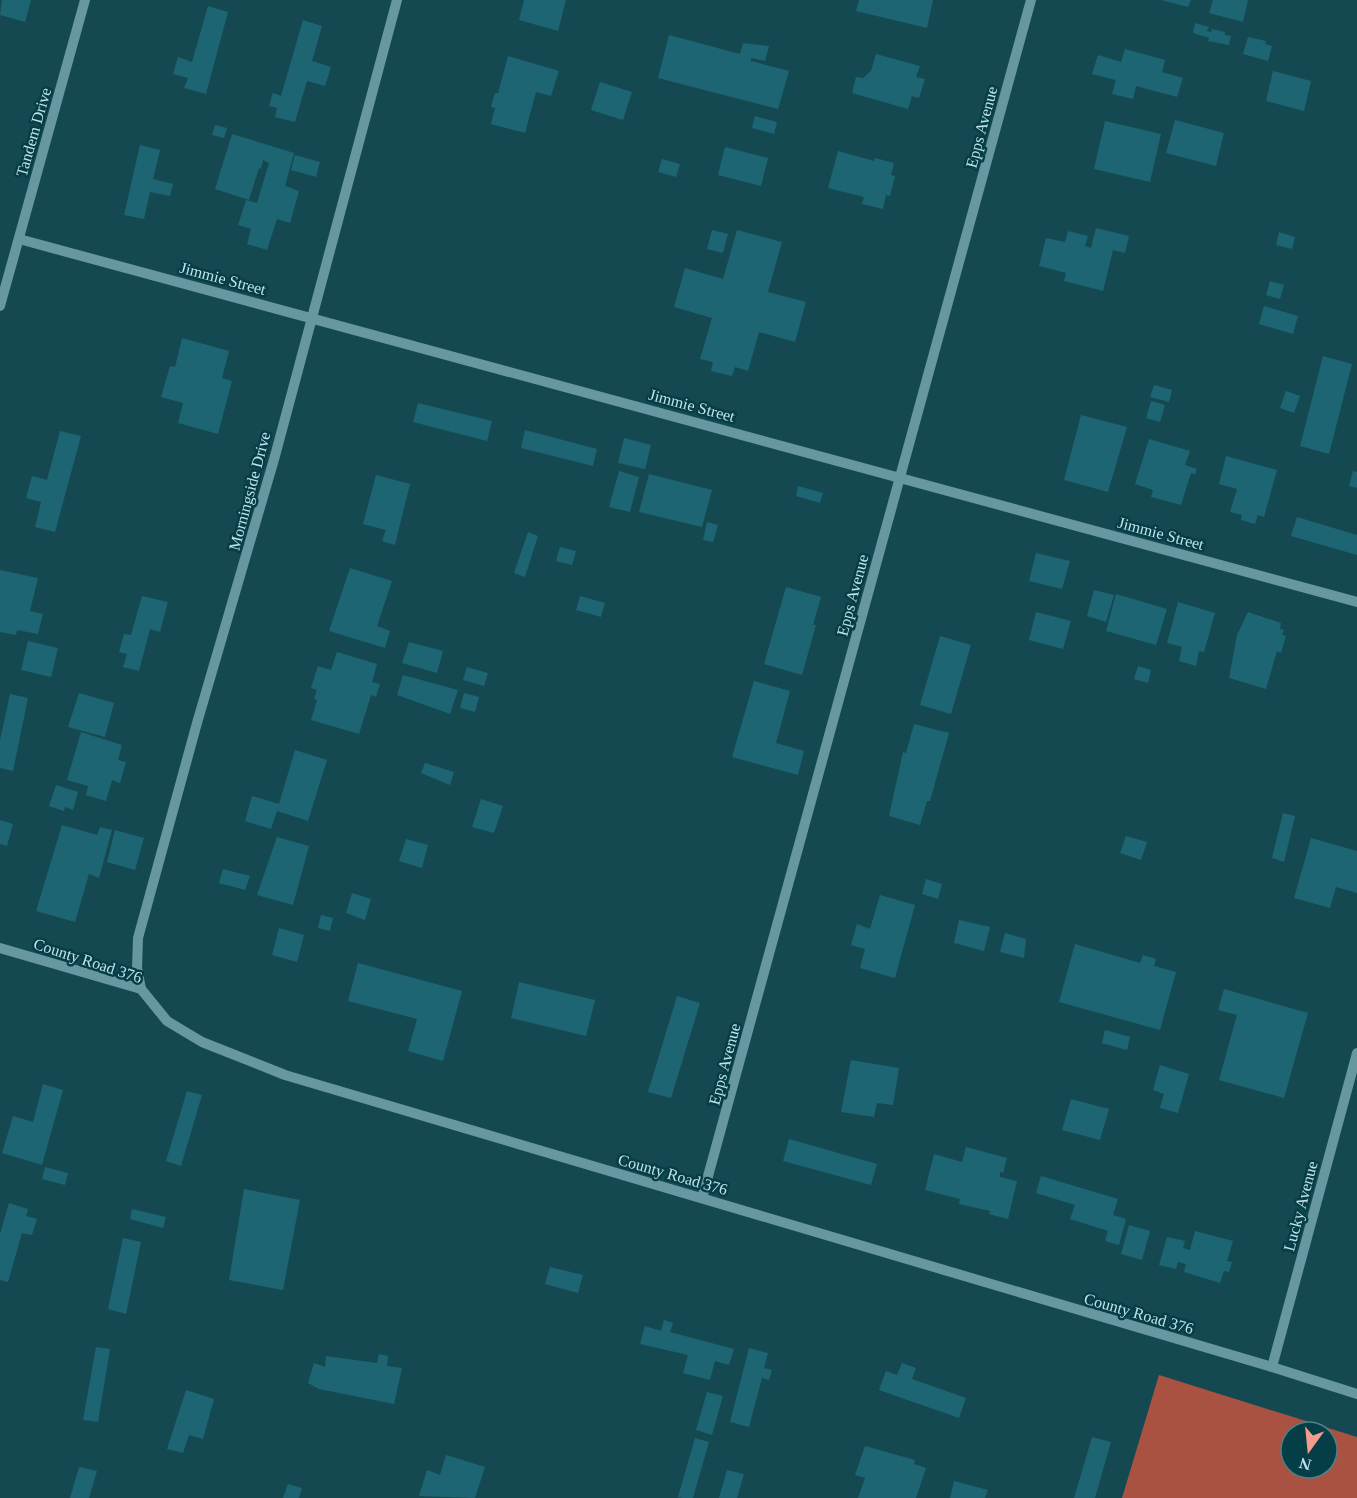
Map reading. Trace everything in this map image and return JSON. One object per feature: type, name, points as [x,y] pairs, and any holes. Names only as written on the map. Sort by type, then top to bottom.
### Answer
[{"type":"street","name":"Tandem Drive","points":[[0,306],[85,0]]},
{"type":"street","name":"Morningside Drive","points":[[141,989],[137,968],[138,939],[313,318],[396,0]]},
{"type":"street","name":"Epps Avenue","points":[[702,1198],[1031,0]]},
{"type":"street","name":"Jimmie Street","points":[[19,238],[1357,602]]},
{"type":"street","name":"County Road 376","points":[[0,948],[141,989],[167,1021],[202,1042],[285,1075],[1357,1394]]},
{"type":"street","name":"Lucky Avenue","points":[[1272,1367],[1357,1053]]},
{"type":"shaded area","points":[[1159,1375],[1303,1420],[1279,1420],[1279,1480],[1339,1480],[1339,1431],[1357,1437],[1357,1498],[1122,1498]]},
{"type":"building","points":[[2,0],[31,0],[25,22],[0,15]]},
{"type":"building","points":[[524,0],[566,0],[558,31],[519,20]]},
{"type":"building","points":[[859,0],[933,0],[927,28],[856,11]]},
{"type":"building","points":[[1161,0],[1191,0],[1188,7]]},
{"type":"building","points":[[1213,0],[1248,0],[1243,22],[1209,13]]},
{"type":"building","points":[[208,6],[228,12],[206,94],[184,88],[188,78],[173,74],[178,57],[192,62]]},
{"type":"building","points":[[303,20],[322,26],[312,61],[331,67],[325,86],[307,81],[295,122],[275,117],[277,108],[269,106],[273,93],[281,96]]},
{"type":"building","points":[[1195,23],[1209,27],[1207,31],[1211,32],[1212,29],[1225,32],[1225,35],[1231,36],[1229,45],[1208,41],[1209,38],[1193,33]]},
{"type":"building","points":[[669,35],[740,54],[743,43],[769,46],[765,61],[751,58],[751,61],[789,71],[778,109],[658,78]]},
{"type":"building","points":[[1248,37],[1266,41],[1265,44],[1272,46],[1268,61],[1243,54]]},
{"type":"building","points":[[1125,49],[1165,60],[1162,72],[1183,78],[1177,97],[1136,86],[1133,99],[1112,94],[1116,80],[1092,74],[1098,55],[1121,62]]},
{"type":"building","points":[[876,54],[920,66],[916,77],[925,79],[919,98],[912,96],[908,109],[852,93],[856,77],[863,78],[871,71]]},
{"type":"building","points":[[508,56],[559,71],[551,96],[536,92],[525,133],[491,124],[495,108],[491,107],[495,93],[498,93]]},
{"type":"building","points":[[1273,71],[1311,81],[1304,111],[1266,101]]},
{"type":"building","points":[[600,82],[632,92],[623,120],[591,110]]},
{"type":"building","points":[[755,116],[777,122],[774,134],[752,128]]},
{"type":"building","points":[[1175,120],[1224,133],[1216,166],[1166,153]]},
{"type":"building","points":[[1105,121],[1161,134],[1150,182],[1094,169]]},
{"type":"building","points":[[215,125],[227,128],[224,138],[212,135]]},
{"type":"building","points":[[232,134],[294,153],[285,186],[299,191],[290,223],[277,219],[267,250],[247,244],[251,229],[238,225],[246,200],[257,203],[269,163],[263,160],[249,200],[215,189]]},
{"type":"building","points":[[140,145],[160,150],[153,179],[173,184],[170,196],[150,192],[144,219],[124,215]]},
{"type":"building","points":[[725,147],[768,158],[761,186],[718,175]]},
{"type":"building","points":[[838,151],[874,161],[875,158],[894,163],[891,175],[895,176],[890,196],[886,195],[883,209],[862,204],[864,197],[828,188]]},
{"type":"building","points":[[295,155],[320,162],[316,177],[291,170]]},
{"type":"building","points":[[662,159],[680,164],[676,177],[658,172]]},
{"type":"building","points":[[1096,228],[1129,236],[1125,253],[1113,250],[1103,291],[1064,281],[1066,273],[1039,266],[1046,238],[1065,242],[1068,231],[1088,236],[1085,246],[1091,248]]},
{"type":"building","points":[[712,230],[728,234],[723,253],[707,249]]},
{"type":"building","points":[[737,230],[782,242],[768,292],[806,302],[795,342],[759,332],[748,371],[735,367],[732,376],[711,371],[713,362],[700,359],[712,318],[674,307],[685,268],[723,279]]},
{"type":"building","points":[[1279,232],[1295,237],[1292,249],[1276,245]]},
{"type":"building","points":[[1270,281],[1284,285],[1280,299],[1266,295]]},
{"type":"building","points":[[1264,306],[1298,316],[1293,334],[1259,324]]},
{"type":"building","points":[[182,338],[229,351],[222,378],[232,381],[218,434],[178,423],[183,403],[161,397],[170,366],[175,367]]},
{"type":"building","points":[[1323,356],[1352,364],[1329,454],[1300,446]]},
{"type":"building","points":[[1154,385],[1172,390],[1169,402],[1150,397]]},
{"type":"building","points":[[1286,391],[1300,396],[1294,413],[1280,408]]},
{"type":"building","points":[[1151,401],[1165,405],[1160,422],[1146,418]]},
{"type":"building","points":[[418,403],[492,421],[487,441],[413,422]]},
{"type":"building","points":[[1081,415],[1127,427],[1108,492],[1064,480]]},
{"type":"building","points":[[525,430],[597,449],[593,466],[521,448]]},
{"type":"building","points":[[60,431],[81,436],[55,532],[35,527],[41,502],[26,498],[32,476],[47,480]]},
{"type":"building","points":[[624,438],[651,445],[645,469],[618,463]]},
{"type":"building","points":[[1149,439],[1190,451],[1185,465],[1197,469],[1195,474],[1191,473],[1181,505],[1151,497],[1153,490],[1135,484]]},
{"type":"building","points":[[1226,456],[1277,470],[1264,517],[1258,515],[1255,524],[1241,520],[1242,515],[1230,512],[1237,489],[1219,484]]},
{"type":"building","points":[[619,471],[639,477],[630,512],[609,507]]},
{"type":"building","points":[[1353,471],[1357,472],[1357,488],[1349,486]]},
{"type":"building","points":[[649,474],[712,490],[702,527],[639,512]]},
{"type":"building","points":[[376,475],[410,484],[395,545],[382,541],[386,530],[363,524]]},
{"type":"building","points":[[798,486],[823,493],[820,503],[796,496]]},
{"type":"building","points":[[1297,517],[1357,535],[1357,555],[1291,536]]},
{"type":"building","points":[[707,522],[718,525],[713,542],[703,540]]},
{"type":"building","points":[[528,532],[538,536],[525,577],[514,573]]},
{"type":"building","points":[[560,547],[576,551],[572,565],[556,561]]},
{"type":"building","points":[[1036,553],[1070,561],[1062,589],[1029,581]]},
{"type":"building","points":[[350,568],[392,581],[377,626],[390,631],[385,648],[329,631]]},
{"type":"building","points":[[0,570],[38,578],[30,611],[43,614],[38,634],[17,630],[16,635],[0,632]]},
{"type":"building","points":[[786,587],[821,597],[802,675],[764,664]]},
{"type":"building","points":[[1094,590],[1114,595],[1106,622],[1087,616]]},
{"type":"building","points":[[1116,594],[1167,609],[1156,645],[1106,631]]},
{"type":"building","points":[[142,596],[168,602],[160,632],[150,629],[139,671],[123,667],[127,654],[119,652],[124,634],[131,635]]},
{"type":"building","points":[[580,596],[605,603],[601,617],[576,610]]},
{"type":"building","points":[[1178,602],[1215,613],[1204,652],[1199,651],[1196,666],[1179,661],[1182,647],[1167,643]]},
{"type":"building","points":[[1036,612],[1071,621],[1063,649],[1029,640]]},
{"type":"building","points":[[1248,612],[1281,623],[1280,629],[1284,630],[1282,635],[1286,636],[1281,653],[1277,651],[1266,689],[1229,678],[1237,635]]},
{"type":"building","points":[[940,636],[971,645],[951,714],[920,705]]},
{"type":"building","points":[[28,641],[58,648],[51,677],[21,670]]},
{"type":"building","points":[[409,642],[443,651],[437,673],[402,663]]},
{"type":"building","points":[[337,652],[377,664],[372,682],[380,684],[376,697],[371,695],[359,734],[311,720],[317,700],[314,699],[317,690],[311,688],[318,666],[331,670]]},
{"type":"building","points":[[1138,666],[1151,670],[1148,683],[1134,679]]},
{"type":"building","points":[[467,667],[488,673],[484,686],[463,680]]},
{"type":"building","points":[[403,675],[458,690],[450,714],[397,695]]},
{"type":"building","points":[[754,681],[790,691],[776,743],[804,751],[798,775],[732,757]]},
{"type":"building","points":[[79,693],[114,703],[105,737],[68,727]]},
{"type":"building","points":[[464,693],[479,697],[475,712],[460,708]]},
{"type":"building","points":[[10,694],[28,698],[13,771],[0,768],[0,740]]},
{"type":"building","points":[[914,724],[949,733],[930,801],[927,801],[920,825],[889,816],[903,752],[906,753]]},
{"type":"building","points":[[81,732],[122,745],[118,760],[126,762],[120,783],[112,780],[106,801],[86,795],[88,786],[67,780]]},
{"type":"building","points":[[295,750],[327,760],[308,821],[277,811],[271,829],[245,821],[252,796],[279,804]]},
{"type":"building","points":[[425,763],[454,772],[450,785],[421,773]]},
{"type":"building","points":[[56,785],[78,792],[73,810],[65,807],[64,811],[49,806]]},
{"type":"building","points":[[481,799],[503,806],[494,833],[472,827]]},
{"type":"building","points":[[1283,813],[1295,816],[1284,862],[1272,858]]},
{"type":"building","points":[[0,820],[13,824],[7,846],[0,844]]},
{"type":"building","points":[[62,825],[97,835],[100,827],[112,830],[99,878],[89,874],[75,922],[36,911]]},
{"type":"building","points":[[115,830],[144,838],[135,870],[107,862]]},
{"type":"building","points":[[1126,836],[1147,842],[1141,860],[1120,853]]},
{"type":"building","points":[[277,837],[309,846],[293,905],[257,895]]},
{"type":"building","points":[[1311,838],[1357,851],[1357,893],[1336,887],[1330,908],[1294,898]]},
{"type":"building","points":[[406,839],[428,845],[422,868],[399,861]]},
{"type":"building","points":[[223,869],[250,876],[245,890],[219,883]]},
{"type":"building","points":[[926,879],[942,884],[938,899],[922,894]]},
{"type":"building","points":[[352,893],[371,899],[365,920],[346,913]]},
{"type":"building","points":[[880,895],[915,905],[895,978],[860,968],[865,949],[851,945],[857,924],[870,929]]},
{"type":"building","points":[[321,915],[333,918],[330,931],[318,928]]},
{"type":"building","points":[[959,920],[990,927],[984,951],[954,943]]},
{"type":"building","points":[[279,928],[304,935],[297,962],[272,955]]},
{"type":"building","points":[[1005,933],[1026,939],[1024,958],[1000,952]]},
{"type":"building","points":[[1075,944],[1140,963],[1143,955],[1156,959],[1154,966],[1176,972],[1160,1030],[1059,1002]]},
{"type":"building","points":[[358,963],[462,991],[443,1061],[408,1051],[417,1019],[348,1001]]},
{"type":"building","points":[[519,982],[595,1000],[586,1036],[511,1018]]},
{"type":"building","points":[[1224,989],[1308,1013],[1284,1098],[1219,1080],[1237,1015],[1218,1010]]},
{"type":"building","points":[[677,996],[700,1003],[671,1098],[648,1092]]},
{"type":"building","points":[[1105,1030],[1130,1037],[1127,1050],[1102,1043]]},
{"type":"building","points":[[851,1060],[899,1068],[893,1105],[877,1103],[874,1117],[841,1112]]},
{"type":"building","points":[[1160,1065],[1189,1074],[1178,1113],[1160,1108],[1164,1094],[1153,1090]]},
{"type":"building","points":[[43,1084],[63,1090],[42,1165],[2,1153],[13,1116],[33,1122]]},
{"type":"building","points":[[187,1091],[202,1095],[181,1166],[166,1161]]},
{"type":"building","points":[[1071,1099],[1109,1109],[1100,1140],[1062,1130]]},
{"type":"building","points":[[789,1139],[877,1164],[871,1185],[783,1161]]},
{"type":"building","points":[[966,1147],[1007,1158],[1000,1177],[1017,1181],[1008,1219],[989,1214],[990,1211],[959,1204],[960,1199],[925,1190],[934,1154],[962,1162]]},
{"type":"building","points":[[45,1167],[68,1173],[65,1185],[42,1179]]},
{"type":"building","points":[[1041,1176],[1118,1199],[1113,1215],[1126,1219],[1119,1245],[1105,1241],[1108,1231],[1070,1219],[1075,1205],[1036,1193]]},
{"type":"building","points":[[244,1189],[300,1200],[283,1290],[229,1280]]},
{"type":"building","points":[[9,1203],[28,1209],[26,1216],[37,1219],[32,1235],[22,1233],[8,1282],[0,1280],[0,1234]]},
{"type":"building","points":[[132,1209],[166,1217],[163,1228],[130,1219]]},
{"type":"building","points":[[1129,1225],[1150,1231],[1142,1260],[1121,1254]]},
{"type":"building","points":[[1195,1231],[1233,1241],[1227,1261],[1232,1262],[1229,1272],[1224,1271],[1220,1283],[1184,1272],[1186,1264],[1178,1262],[1176,1269],[1159,1265],[1167,1237],[1185,1241],[1183,1248],[1190,1250]]},
{"type":"building","points":[[123,1238],[141,1242],[126,1314],[108,1309]]},
{"type":"building","points":[[550,1267],[583,1275],[578,1293],[545,1284]]},
{"type":"building","points":[[664,1320],[673,1323],[670,1332],[734,1349],[729,1365],[715,1361],[710,1380],[683,1373],[688,1355],[640,1344],[645,1326],[661,1331]]},
{"type":"building","points":[[96,1347],[110,1349],[98,1422],[83,1420]]},
{"type":"building","points":[[749,1348],[768,1353],[764,1368],[772,1370],[769,1380],[762,1378],[749,1427],[730,1422]]},
{"type":"building","points":[[379,1354],[388,1356],[387,1366],[402,1368],[394,1404],[319,1389],[308,1383],[314,1363],[325,1367],[326,1356],[377,1363]]},
{"type":"building","points":[[902,1363],[916,1368],[912,1379],[966,1398],[959,1418],[879,1390],[886,1371],[897,1375]]},
{"type":"building","points":[[186,1390],[214,1399],[203,1439],[189,1435],[183,1453],[167,1449]]},
{"type":"building","points":[[707,1392],[723,1396],[712,1435],[696,1430]]},
{"type":"building","points":[[1092,1437],[1111,1442],[1095,1498],[1074,1498]]},
{"type":"building","points":[[695,1438],[709,1442],[693,1498],[678,1497]]},
{"type":"building","points":[[865,1446],[915,1460],[914,1464],[926,1468],[916,1498],[858,1498],[865,1478],[855,1475]]},
{"type":"building","points":[[446,1455],[485,1467],[475,1498],[419,1496],[427,1470],[440,1475]]},
{"type":"building","points":[[79,1467],[97,1471],[89,1498],[70,1498]]},
{"type":"building","points":[[727,1470],[744,1474],[737,1498],[719,1498]]},
{"type":"building","points":[[954,1481],[988,1490],[985,1498],[950,1498]]},
{"type":"building","points":[[288,1484],[302,1488],[299,1498],[283,1498]]}]
